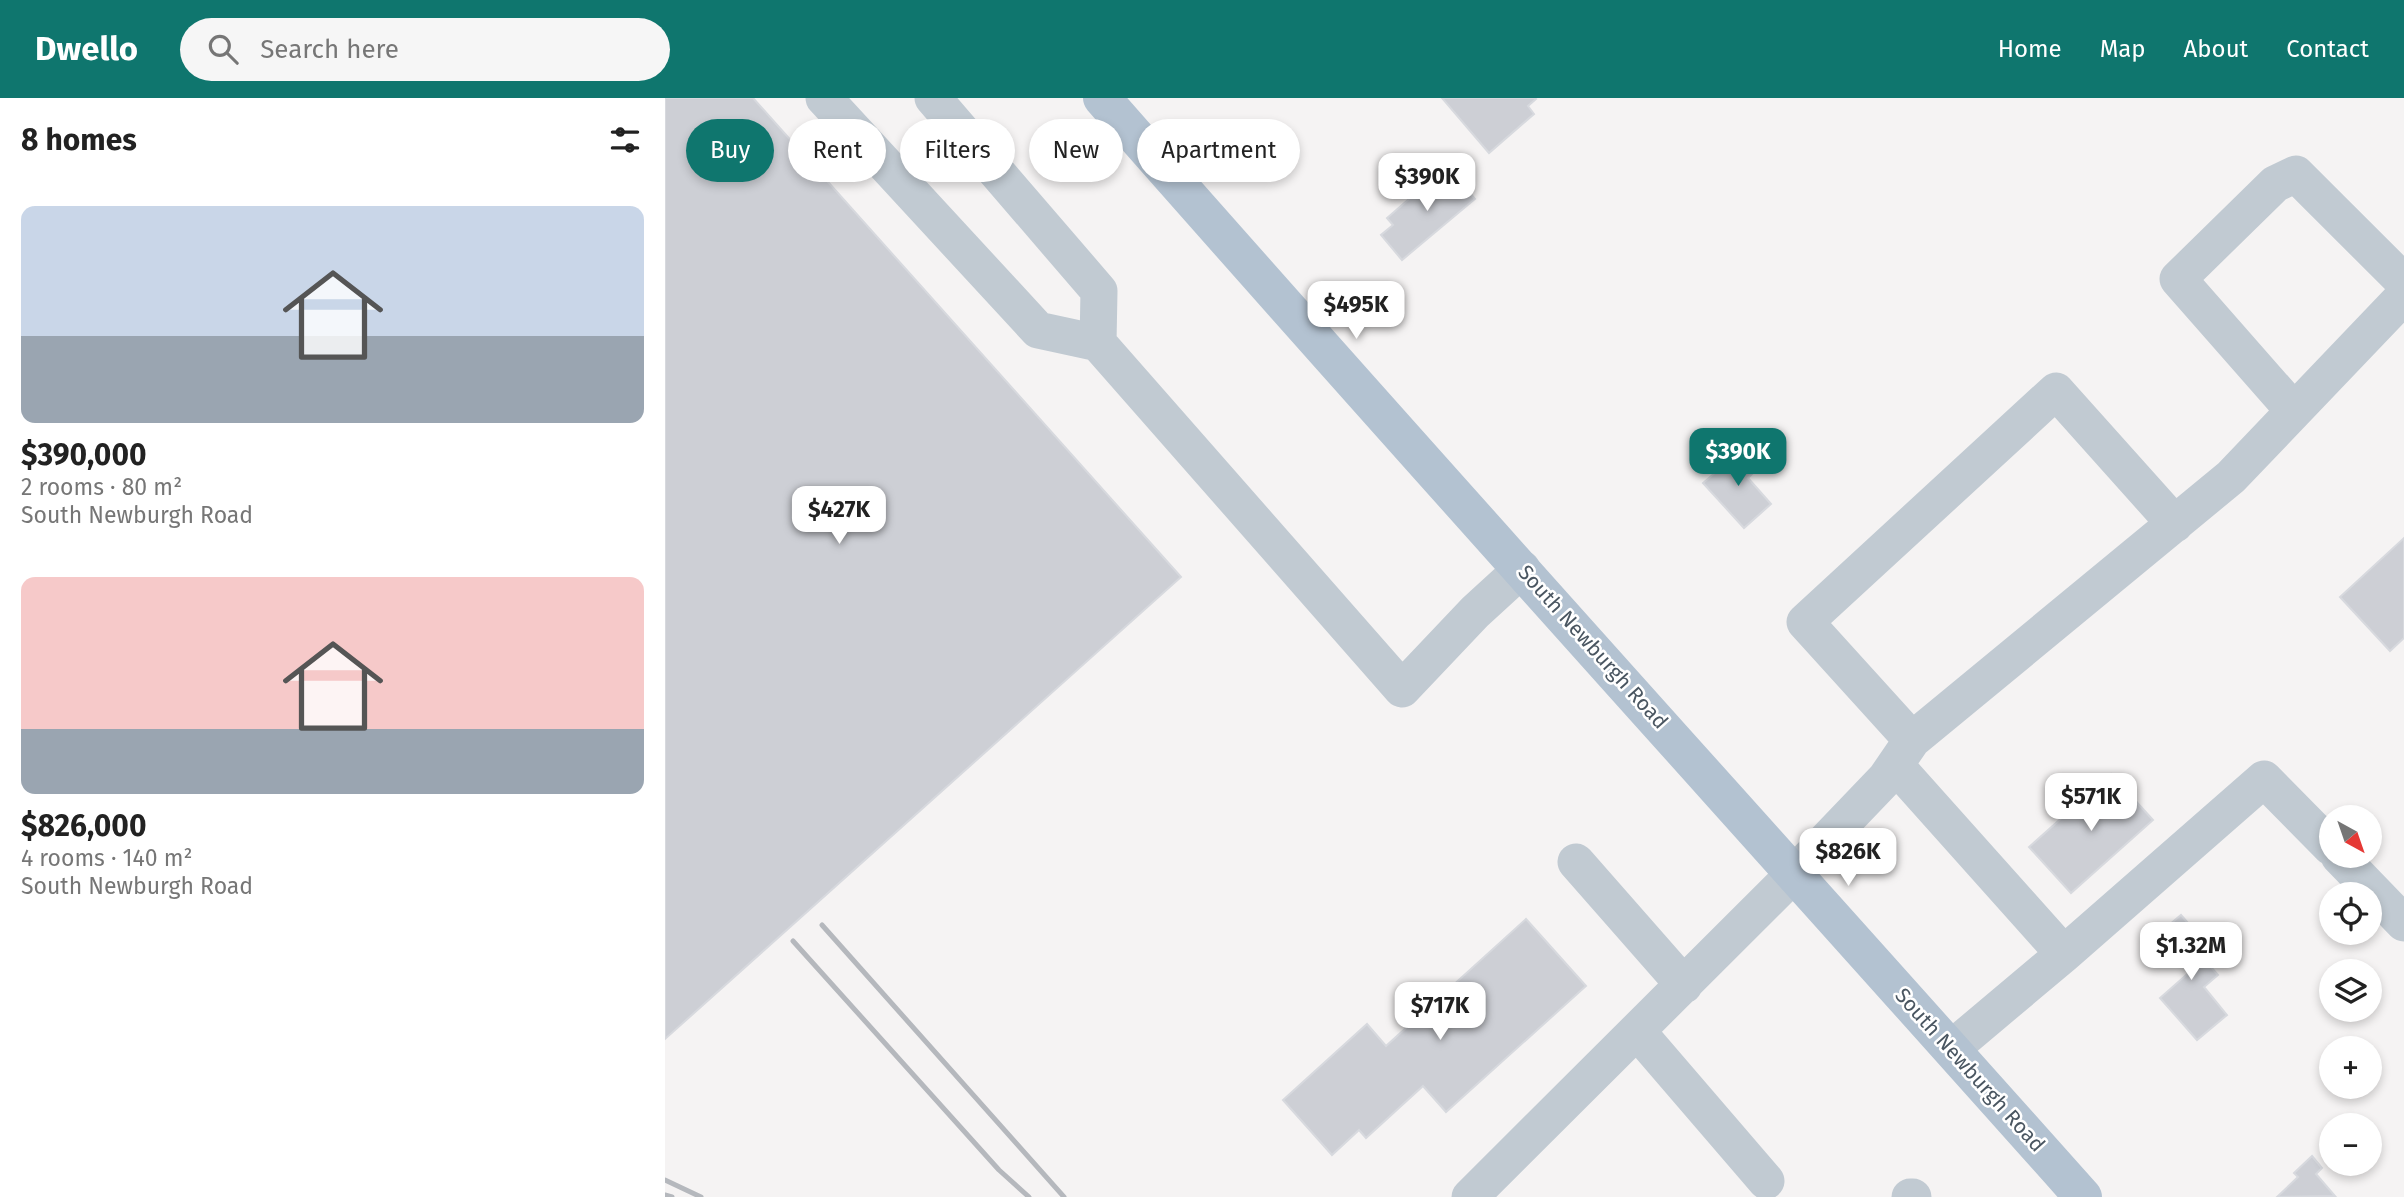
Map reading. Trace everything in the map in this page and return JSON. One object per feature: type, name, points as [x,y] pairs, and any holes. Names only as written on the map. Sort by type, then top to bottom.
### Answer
[{"type":"main road","name":"South Newburgh Road","points":[[1102,98],[1393,429],[1522,569],[2083,1197]]},
{"type":"lane","points":[[824,98],[1038,330],[1098,343],[1402,689],[1475,612],[1522,569]]},
{"type":"lane","points":[[933,98],[1099,291],[1098,343]]},
{"type":"lane","points":[[2294,411],[2178,279],[2275,184],[2295,174],[2404,282]]},
{"type":"lane","points":[[1470,1197],[1795,873],[1886,779],[1904,753],[2231,477],[2404,296]]},
{"type":"lane","points":[[2064,954],[1904,753],[1805,622],[2056,391],[2175,524]]},
{"type":"lane","points":[[1951,1049],[2264,779],[2319,835]]},
{"type":"lane","points":[[1576,862],[1684,985]]},
{"type":"lane","points":[[2351,868],[2404,923]]},
{"type":"lane","points":[[1637,1031],[1766,1181]]},
{"type":"building","points":[[665,98],[753,98],[772,119],[686,119],[686,182],[774,182],[774,122],[788,137],[788,182],[828,182],[1181,577],[665,1039]]},
{"type":"building","points":[[1442,98],[1536,99],[1528,106],[1534,114],[1489,153]]},
{"type":"building","points":[[1447,166],[1475,199],[1402,260],[1381,235],[1393,225],[1387,218]]},
{"type":"building","points":[[1734,445],[1756,470],[1748,478],[1771,504],[1744,528],[1703,483],[1729,461],[1723,455]]},
{"type":"building","points":[[2404,538],[2404,638],[2390,651],[2340,597]]},
{"type":"building","points":[[2111,774],[2153,820],[2071,893],[2029,847]]},
{"type":"building","points":[[2181,915],[2201,938],[2190,948],[2218,975],[2204,987],[2227,1015],[2197,1040],[2160,998],[2193,969],[2181,955],[2177,958],[2157,935]]},
{"type":"building","points":[[1526,919],[1586,986],[1446,1112],[1423,1086],[1366,1138],[1359,1130],[1332,1155],[1283,1100],[1367,1024],[1386,1046]]},
{"type":"building","points":[[2312,1156],[2319,1164],[2316,1174],[2335,1196],[2277,1197],[2298,1177],[2294,1173]]},
{"type":"railway","points":[[822,925],[1064,1197]]},
{"type":"railway","points":[[793,941],[999,1170],[1029,1197]]},
{"type":"railway","points":[[665,1180],[701,1197]]},
{"type":"railway","points":[[665,1195],[672,1197]]}]
